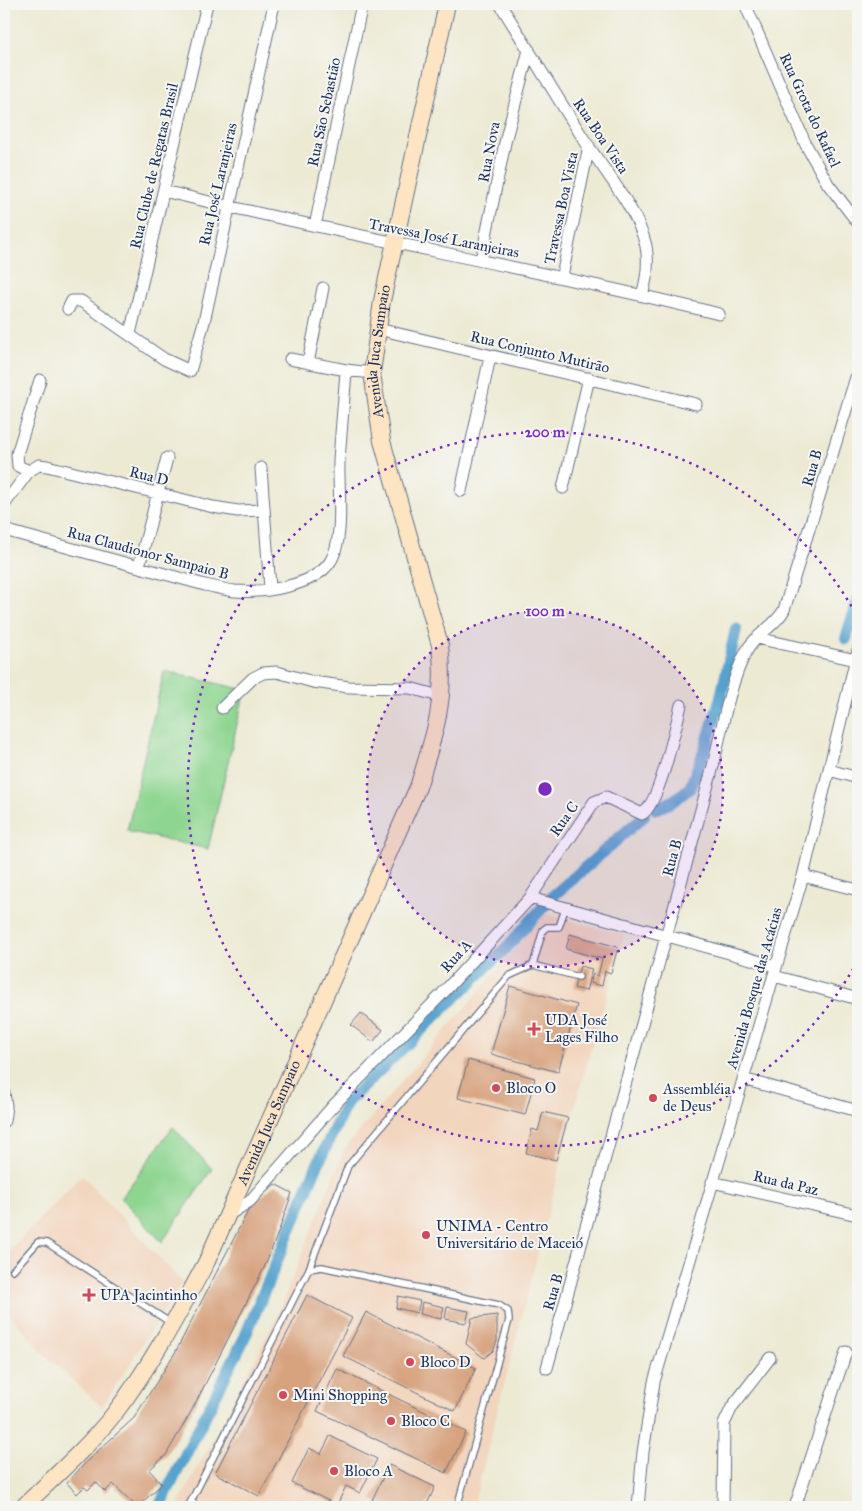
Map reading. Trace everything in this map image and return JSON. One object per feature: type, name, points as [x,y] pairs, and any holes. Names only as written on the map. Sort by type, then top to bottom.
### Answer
[{"type":"main road","name":"Avenida Juca Sampaio","points":[[23,1507],[84,1448],[114,1414],[173,1324],[207,1261],[418,787],[439,722],[444,670],[440,646],[382,441],[372,374],[378,329],[395,244],[447,4]]},
{"type":"street","name":"Rua Clube de Regatas Brasil","points":[[130,334],[207,4]]},
{"type":"street","name":"Rua José Laranjeiras","points":[[130,334],[164,360],[190,371],[274,4]]},
{"type":"street","name":"Rua São Sebastião","points":[[315,226],[362,4]]},
{"type":"street","name":"Rua Boa Vista","points":[[500,4],[589,146],[622,194],[646,245],[648,270],[642,295]]},
{"type":"street","name":"Rua Grota do Rafael","points":[[744,4],[806,145],[828,184],[858,223]]},
{"type":"street","name":"Rua Nova","points":[[481,260],[506,138],[529,50]]},
{"type":"street","name":"Travessa Boa Vista","points":[[562,276],[589,146]]},
{"type":"street","name":"Travessa José Laranjeiras","points":[[164,191],[395,244],[562,276],[719,314]]},
{"type":"street","points":[[308,363],[323,288]]},
{"type":"street","points":[[68,309],[72,300],[78,300],[130,334]]},
{"type":"street","name":"Rua Conjunto Mutirão","points":[[378,329],[490,357],[589,378],[696,404]]},
{"type":"street","points":[[461,492],[490,357]]},
{"type":"street","points":[[290,359],[372,374]]},
{"type":"street","name":"Rua Claudionor Sampaio B","points":[[4,530],[205,585],[235,590],[293,585],[321,572],[330,562],[338,539],[339,461],[346,370]]},
{"type":"street","name":"Rua B","points":[[546,1368],[666,938],[729,702],[746,651],[757,638],[778,621],[784,610],[858,372]]},
{"type":"street","points":[[564,488],[589,378]]},
{"type":"street","points":[[4,505],[29,471],[18,466],[17,454],[40,380]]},
{"type":"street","points":[[139,566],[159,494],[166,458]]},
{"type":"street","name":"Rua D","points":[[29,471],[39,465],[47,466],[230,510],[264,510]]},
{"type":"street","points":[[261,468],[270,588]]},
{"type":"street","points":[[757,638],[857,655]]},
{"type":"street","name":"Avenida Bosque das Acácias","points":[[638,1507],[643,1452],[654,1382],[804,876],[857,655]]},
{"type":"street","points":[[222,708],[253,678],[263,673],[277,672],[313,682],[349,687],[410,688],[443,696]]},
{"type":"street","name":"Rua C","points":[[534,899],[554,858],[598,799],[606,797],[642,814],[647,811],[653,802],[681,705]]},
{"type":"street","points":[[828,770],[858,778]]},
{"type":"street","points":[[804,876],[858,890]]},
{"type":"street","points":[[534,899],[775,971],[858,998]]},
{"type":"street","name":"Rua A","points":[[227,1216],[250,1201],[333,1106],[534,899]]},
{"type":"street","points":[[743,1079],[858,1111]]},
{"type":"street","points":[[4,1093],[6,1106],[4,1121]]},
{"type":"street","name":"Rua da Paz","points":[[712,1182],[853,1214]]},
{"type":"street","points":[[795,1507],[846,1352]]},
{"type":"street","points":[[723,1507],[724,1424],[732,1407],[770,1358]]},
{"type":"lane","points":[[533,965],[543,930],[547,927],[559,927],[560,907]]},
{"type":"lane","points":[[198,1507],[189,1504],[309,1269],[351,1162],[509,976],[533,965],[579,977]]},
{"type":"lane","points":[[13,1270],[32,1246],[38,1242],[47,1243],[173,1324]]},
{"type":"lane","points":[[309,1269],[327,1267],[374,1276],[499,1305],[508,1311],[509,1320],[457,1507]]},
{"type":"shaded area","name":"UNIMA - Centro Universitário de Maceió","points":[[545,914],[624,935],[579,1091],[473,1507],[177,1507],[275,1321],[345,1148]]},
{"type":"shaded area","name":"UPA Jacintinho","points":[[82,1175],[182,1282],[102,1407],[47,1357],[4,1308],[4,1256]]},
{"type":"green space","points":[[164,671],[245,690],[208,849],[127,831]]},
{"type":"green space","points":[[173,1127],[212,1169],[162,1242],[121,1198]]},
{"type":"building","points":[[570,934],[618,947],[611,973],[605,971],[602,986],[590,983],[593,974],[598,976],[602,959],[566,949]]},
{"type":"building","points":[[580,966],[592,969],[586,991],[574,988]]},
{"type":"building","name":"UDA José Lages Filho","points":[[510,986],[577,1005],[558,1072],[491,1054]]},
{"type":"building","points":[[361,1013],[383,1030],[373,1042],[351,1025]]},
{"type":"building","name":"Bloco O","points":[[468,1060],[535,1078],[525,1115],[458,1098]]},
{"type":"building","points":[[543,1112],[568,1118],[556,1160],[526,1153],[532,1129],[538,1131]]},
{"type":"building","points":[[275,1184],[292,1193],[278,1233],[264,1268],[192,1410],[166,1455],[149,1470],[162,1484],[137,1507],[113,1484],[105,1492],[96,1482],[88,1490],[84,1487],[77,1494],[67,1483],[89,1459],[134,1418],[176,1351],[250,1207]]},
{"type":"building","name":"Mini Shopping","points":[[307,1295],[352,1318],[259,1496],[215,1473]]},
{"type":"building","points":[[398,1296],[420,1301],[417,1313],[396,1308]]},
{"type":"building","points":[[422,1302],[444,1307],[441,1319],[420,1314]]},
{"type":"building","points":[[447,1307],[469,1311],[466,1323],[445,1319]]},
{"type":"building","name":"Bloco D","points":[[366,1312],[476,1368],[455,1411],[343,1356]]},
{"type":"building","points":[[497,1315],[497,1341],[493,1351],[484,1358],[466,1344],[472,1318]]},
{"type":"building","name":"Bloco C","points":[[337,1369],[466,1432],[446,1473],[317,1411]]},
{"type":"building","name":"Bloco A","points":[[330,1436],[377,1459],[360,1493],[346,1486],[337,1505],[292,1483],[309,1448],[321,1454]]},
{"type":"building","points":[[389,1465],[435,1487],[426,1506],[429,1507],[385,1507],[372,1500]]},
{"type":"waterway","points":[[846,639],[858,599]]},
{"type":"waterway","points":[[656,809],[673,801],[690,788],[705,749],[721,697],[736,629]]},
{"type":"waterway","points":[[159,1507],[244,1339],[316,1168],[347,1102],[506,948],[554,895],[644,816]]},
{"type":"place","name":"UDA José Lages Filho","points":[[534,1029]]},
{"type":"place","name":"Bloco O","points":[[496,1088]]},
{"type":"place","name":"Assembléia de Deus","points":[[653,1098]]},
{"type":"place","name":"UNIMA - Centro Universitário de Maceió","points":[[426,1235]]},
{"type":"place","name":"UPA Jacintinho","points":[[89,1295]]},
{"type":"place","name":"Bloco D","points":[[410,1362]]},
{"type":"place","name":"Mini Shopping","points":[[283,1395]]},
{"type":"place","name":"Bloco C","points":[[391,1421]]},
{"type":"place","name":"Bloco A","points":[[334,1471]]}]
